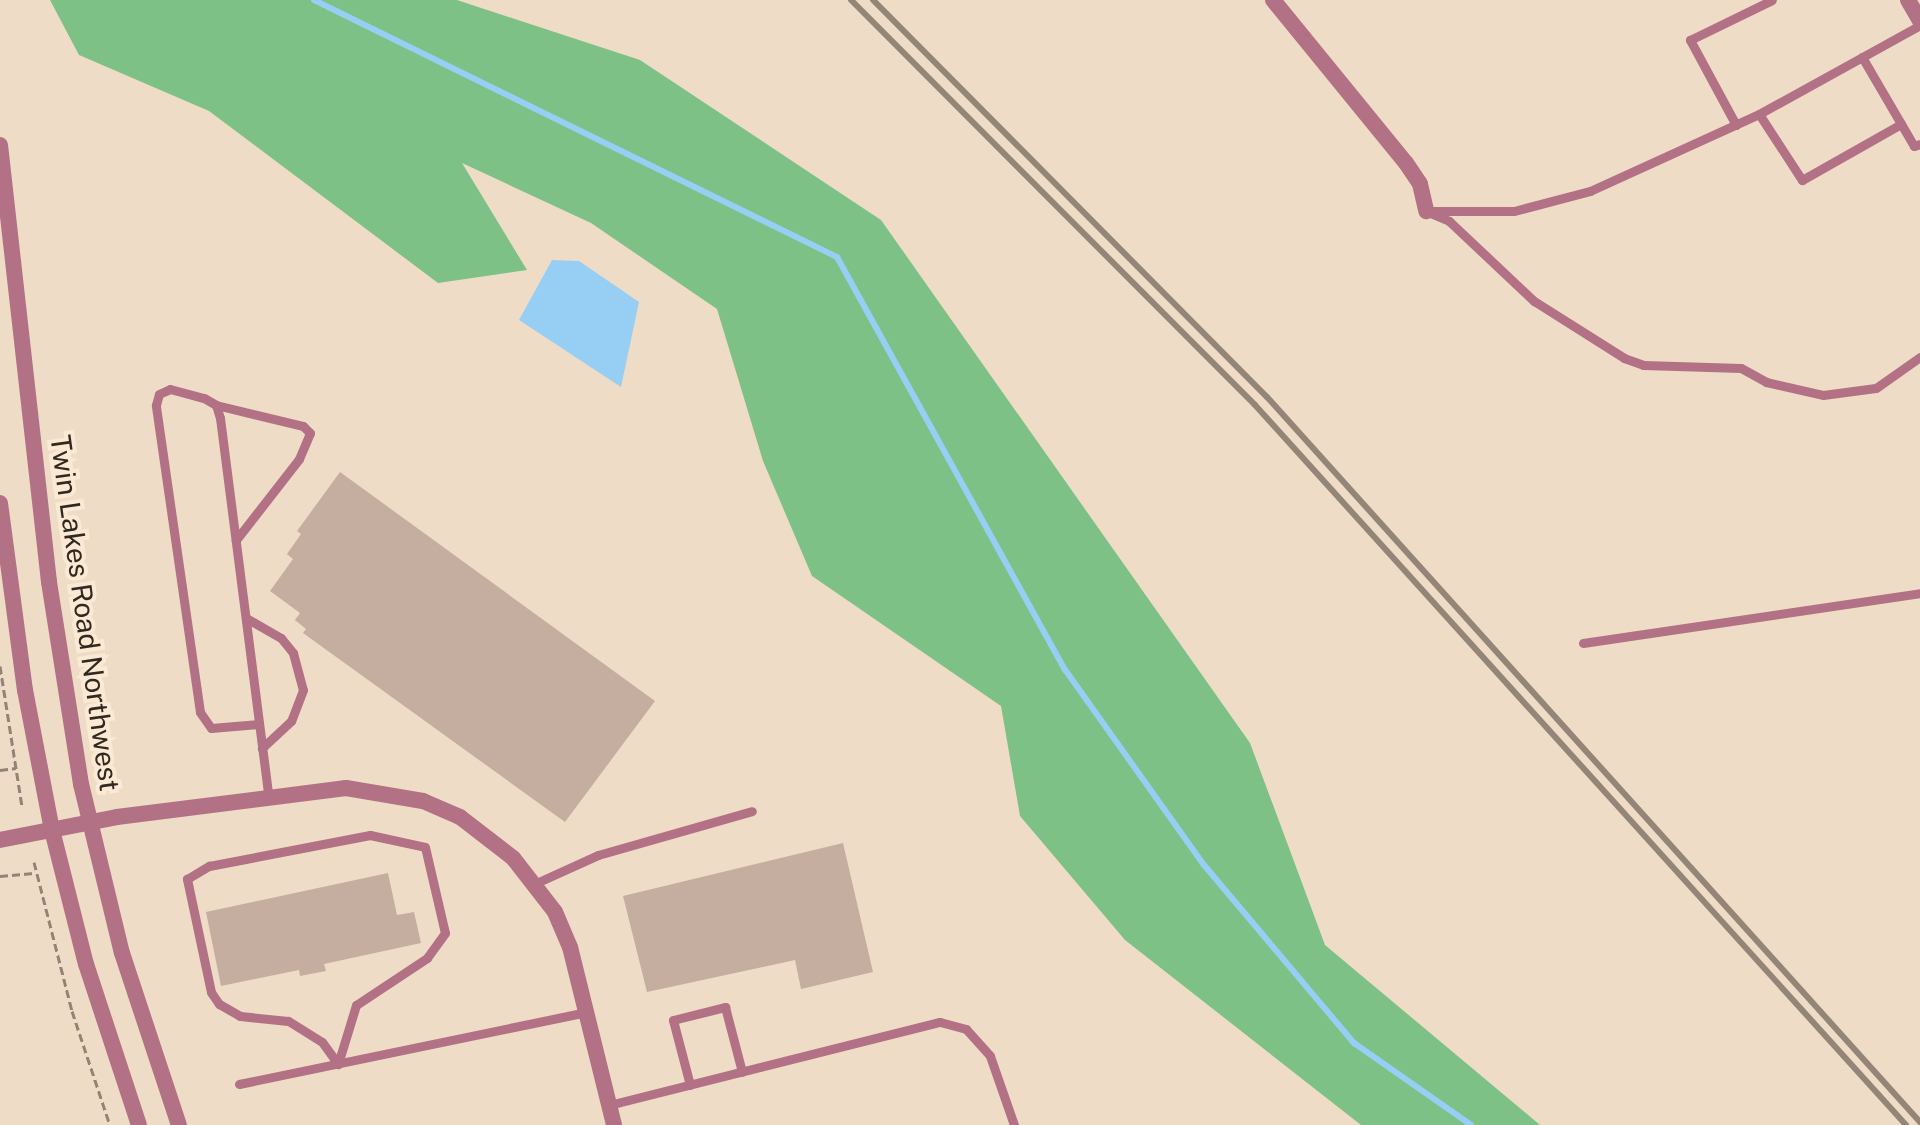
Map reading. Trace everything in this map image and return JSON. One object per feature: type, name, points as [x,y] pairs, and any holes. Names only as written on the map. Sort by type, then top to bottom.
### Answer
[{"type":"street","points":[[1273,0],[1406,163],[1420,184],[1426,211]]},
{"type":"street","points":[[1908,0],[1920,23]]},
{"type":"street","name":"Twin Lakes Road Northwest","points":[[0,145],[51,596],[90,821],[122,953],[179,1125]]},
{"type":"street","points":[[0,503],[25,690],[52,830],[86,964],[139,1125]]},
{"type":"street","points":[[0,840],[90,821],[268,795],[346,788],[382,792],[460,817],[513,858],[534,884],[570,947],[614,1125]]},
{"type":"lane","points":[[1736,125],[1690,40],[1772,0]]},
{"type":"lane","points":[[1426,211],[1514,211],[1560,201],[1759,114],[1920,23]]},
{"type":"lane","points":[[1862,57],[1914,146],[1920,144]]},
{"type":"lane","points":[[1759,114],[1802,180],[1901,124]]},
{"type":"lane","points":[[1426,211],[1449,221],[1534,301],[1624,358],[1643,365],[1741,368],[1766,382],[1823,395],[1876,388],[1920,357]]},
{"type":"lane","points":[[236,540],[299,459],[310,433],[303,426],[216,405],[170,389],[159,394],[156,405],[200,712],[211,728],[259,724]]},
{"type":"lane","points":[[216,405],[268,795]]},
{"type":"lane","points":[[1583,643],[1920,593]]},
{"type":"lane","points":[[246,618],[281,638],[293,653],[303,690],[291,721],[262,748]]},
{"type":"lane","points":[[534,884],[598,855],[752,811]]},
{"type":"lane","points":[[370,835],[425,847],[445,933],[427,958],[356,1005],[338,1064],[322,1042],[288,1021],[240,1016],[219,1004],[211,992],[187,890],[193,872],[370,835]]},
{"type":"lane","points":[[690,1085],[673,1020],[725,1007],[742,1072]]},
{"type":"lane","points":[[239,1084],[587,1012]]},
{"type":"lane","points":[[609,1105],[940,1022],[966,1029],[990,1056],[1014,1125]]},
{"type":"path","points":[[0,666],[22,806]]},
{"type":"path","points":[[0,770],[16,768]]},
{"type":"path","points":[[34,862],[110,1125]]},
{"type":"path","points":[[0,876],[35,872]]},
{"type":"green space","points":[[50,0],[457,0],[640,60],[881,220],[1250,743],[1325,945],[1540,1125],[1361,1125],[1125,940],[1020,816],[1001,706],[812,576],[763,461],[717,309],[591,223],[462,163],[527,270],[438,283],[209,111],[79,55]]},
{"type":"water","points":[[552,260],[579,261],[639,302],[621,387],[519,320]]},
{"type":"building","points":[[340,472],[655,701],[565,822],[303,633],[306,629],[295,620],[300,613],[270,591],[293,559],[287,554],[301,534],[297,531]]},
{"type":"building","points":[[843,843],[873,972],[801,989],[795,960],[647,992],[623,896]]},
{"type":"building","points":[[388,873],[397,915],[414,912],[421,943],[324,964],[326,971],[300,976],[299,970],[221,986],[206,912]]},
{"type":"waterway","points":[[314,0],[837,257],[1066,671],[1204,865],[1354,1043],[1471,1125]]},
{"type":"railway","points":[[851,0],[1255,405],[1906,1125]]},
{"type":"railway","points":[[873,0],[1267,397],[1920,1122]]}]
